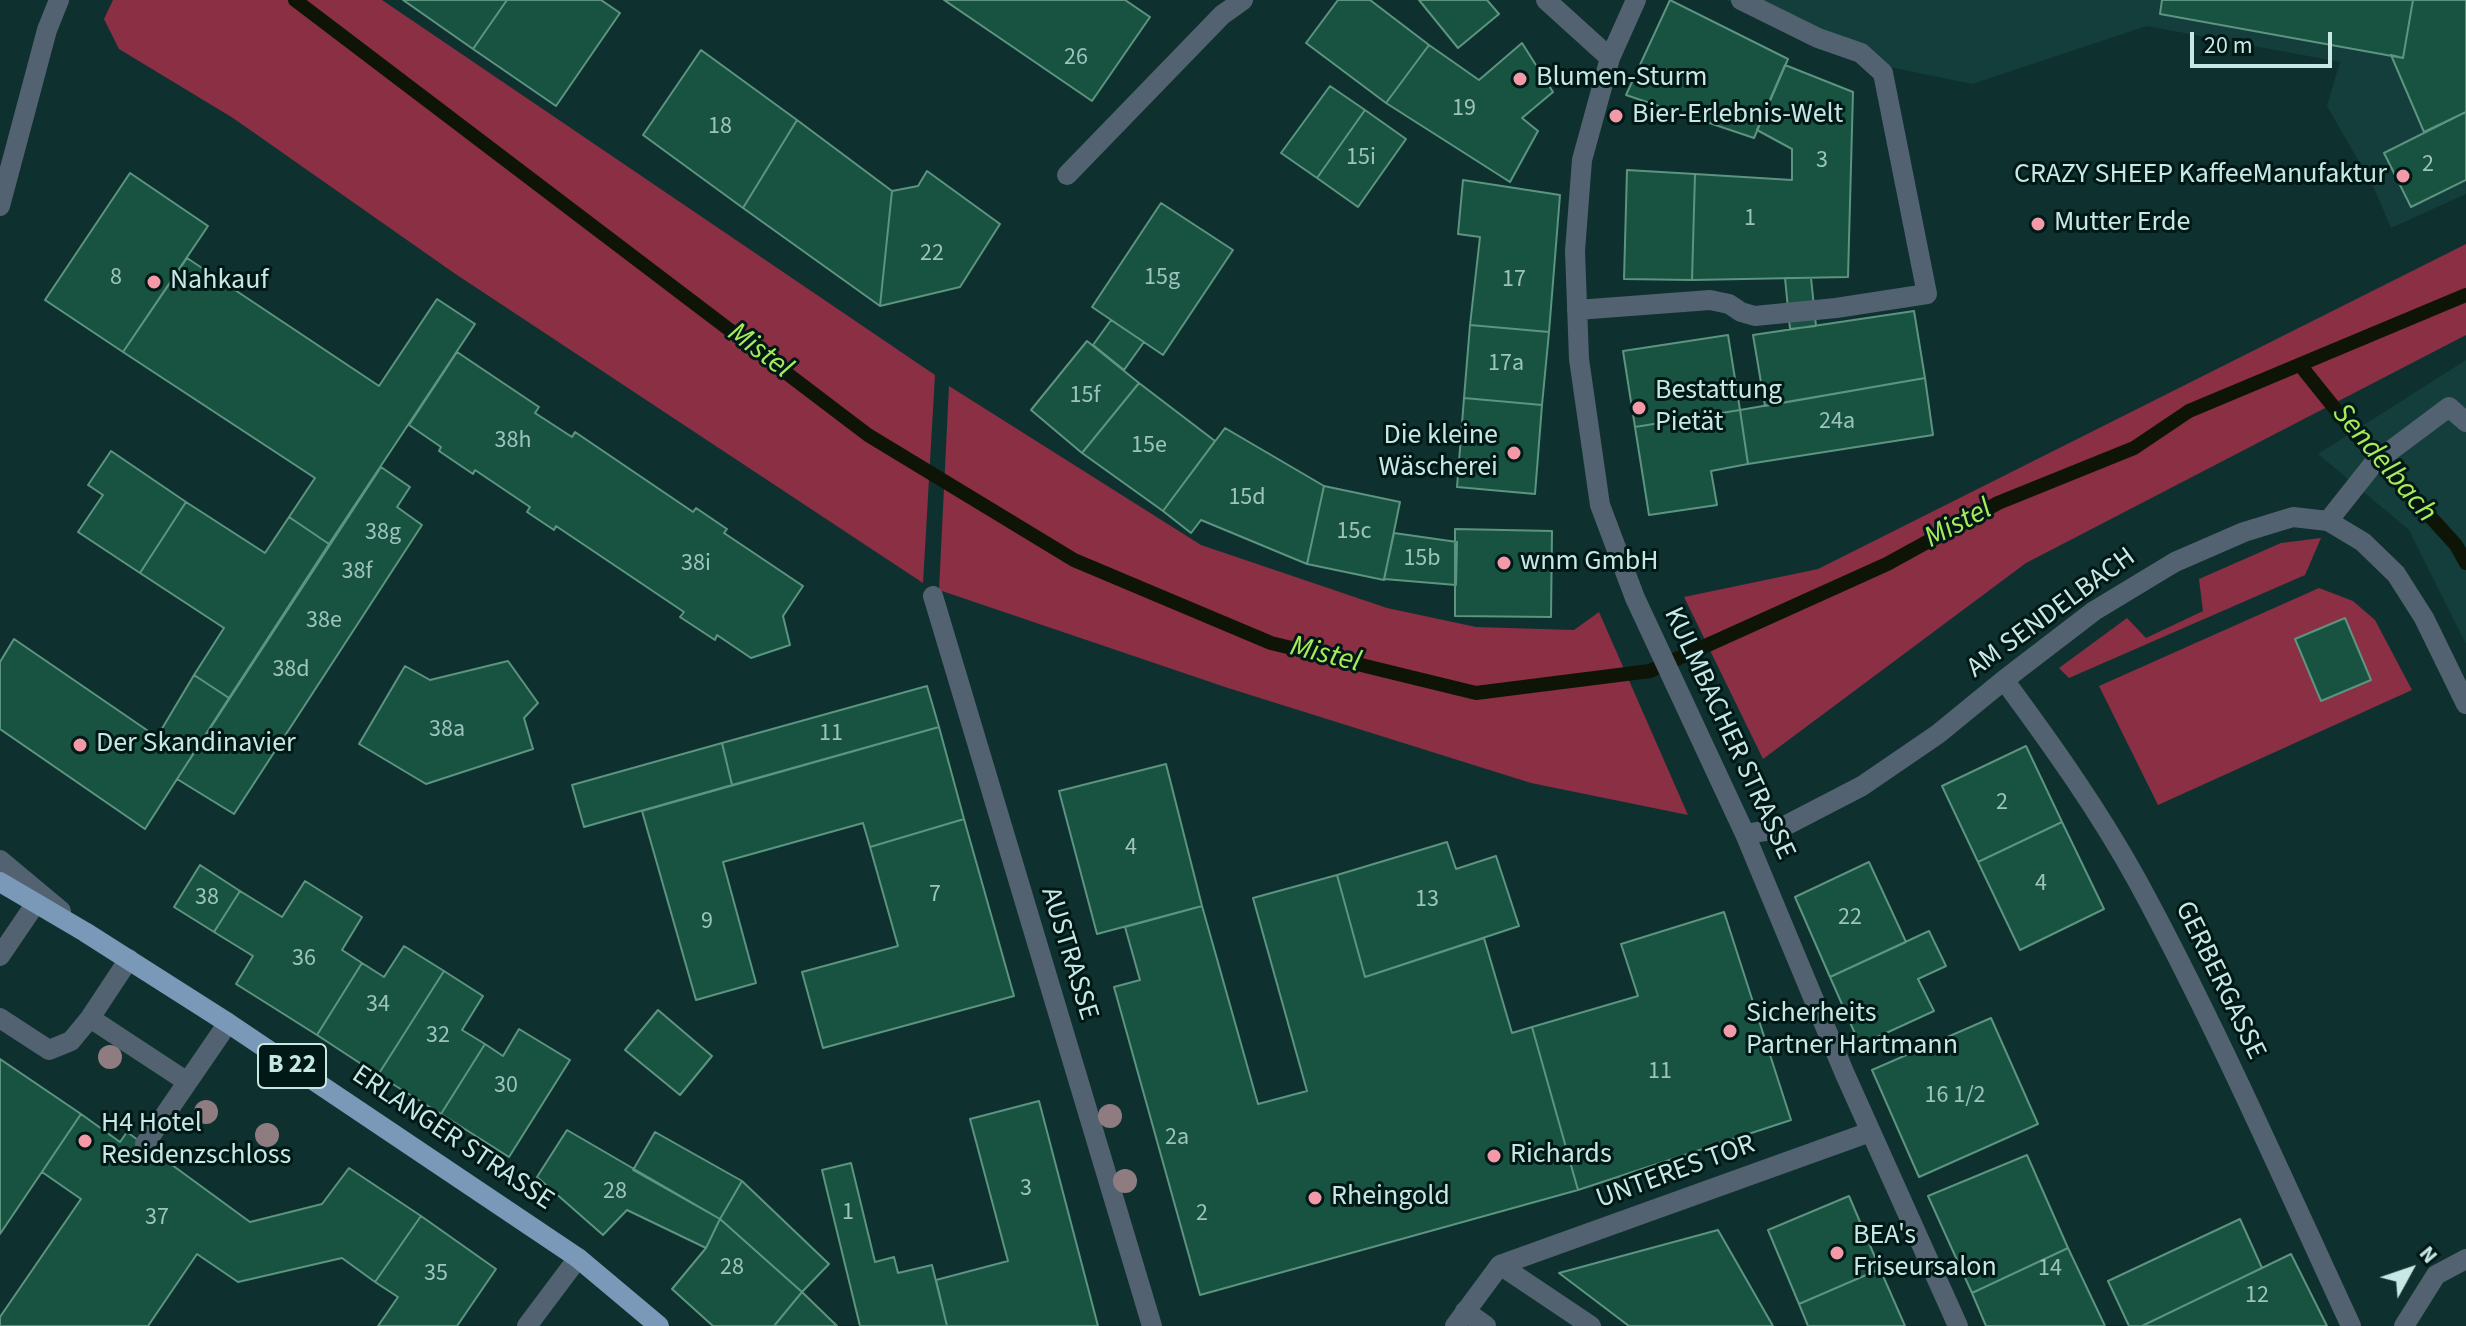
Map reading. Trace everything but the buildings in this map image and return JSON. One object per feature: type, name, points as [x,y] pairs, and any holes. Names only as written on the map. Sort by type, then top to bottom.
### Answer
[{"type":"main road","name":"ERLANGER STRASSE","points":[[0,882],[228,1023],[578,1258],[659,1326]]},
{"type":"street","points":[[1067,175],[1222,15],[1243,0]]},
{"type":"street","points":[[1546,0],[1610,58]]},
{"type":"street","name":"KULMBACHER STRASSE","points":[[1636,0],[1610,58],[1582,160],[1575,251],[1579,359],[1600,505],[1635,598],[1745,834],[1870,1132],[1958,1326]]},
{"type":"street","points":[[1577,310],[1710,300],[1729,304],[1755,316],[1927,294],[1883,73],[1861,53],[1818,38],[1741,0]]},
{"type":"street","points":[[0,206],[47,30],[57,4]]},
{"type":"street","points":[[2328,521],[2379,460],[2449,407],[2466,422]]},
{"type":"street","name":"AM SENDELBACH","points":[[1745,834],[1779,829],[1862,786],[1938,734],[2094,611],[2175,562],[2244,532],[2293,517],[2328,521],[2363,542],[2396,574],[2424,618],[2466,704]]},
{"type":"street","name":"AUSTRASSE","points":[[933,596],[1152,1326]]},
{"type":"street","name":"GERBERGASSE","points":[[2004,680],[2075,779],[2137,881],[2262,1132],[2351,1326]]},
{"type":"street","name":"ERLANGER STRASSE","points":[[0,860],[85,932]]},
{"type":"street","points":[[0,956],[36,903]]},
{"type":"street","points":[[0,1018],[49,1050],[71,1041],[129,959]]},
{"type":"street","points":[[90,1018],[186,1081]]},
{"type":"street","points":[[145,1144],[228,1023]]},
{"type":"street","name":"UNTERES TOR","points":[[1500,1265],[1870,1132]]},
{"type":"street","points":[[527,1326],[578,1258]]},
{"type":"street","points":[[2404,1326],[2436,1275],[2466,1259]]},
{"type":"street","points":[[1486,1326],[1460,1318],[1500,1265],[1591,1326]]},
{"type":"shaded area","points":[[113,0],[382,0],[935,375],[923,583],[454,273],[233,118],[119,49],[104,19]]},
{"type":"shaded area","points":[[1727,0],[2466,0],[2466,194],[2391,228],[2373,186],[2327,106],[2340,62],[2147,26],[1972,84],[1885,66],[1805,41]]},
{"type":"shaded area","points":[[2466,244],[2466,335],[2026,563],[1763,759],[1684,597],[1818,569]]},
{"type":"shaded area","points":[[2466,360],[2466,644],[2409,530],[2318,454]]},
{"type":"shaded area","points":[[949,386],[1201,545],[1387,608],[1476,627],[1574,630],[1599,612],[1688,815],[1531,783],[1228,688],[939,590]]},
{"type":"shaded area","points":[[2321,538],[2305,575],[2069,678],[2059,668],[2127,618],[2146,638],[2203,611],[2199,579],[2281,543]]},
{"type":"shaded area","points":[[2319,588],[2353,601],[2375,620],[2412,690],[2158,805],[2099,686]]},
{"type":"waterway","name":"Mistel","points":[[295,0],[868,435],[1074,560],[1271,643],[1476,693],[1650,671],[1887,564],[1998,503],[2134,448],[2189,411],[2466,295]]},
{"type":"waterway","name":"Sendelbach","points":[[2300,365],[2357,436],[2456,545],[2466,563]]},
{"type":"place","name":"Blumen-Sturm","points":[[1520,79]]},
{"type":"place","name":"Bier-Erlebnis-Welt","points":[[1616,116]]},
{"type":"place","name":"CRAZY SHEEP KaffeeManufaktur","points":[[2403,176]]},
{"type":"place","name":"Mutter Erde","points":[[2038,224]]},
{"type":"place","name":"Nahkauf","points":[[154,282]]},
{"type":"place","name":"Bestattung Pietät","points":[[1639,408]]},
{"type":"place","name":"Die kleine Wäscherei","points":[[1514,453]]},
{"type":"place","name":"wnm GmbH","points":[[1504,563]]},
{"type":"place","name":"Der Skandinavier","points":[[80,745]]},
{"type":"place","name":"Sicherheits Partner Hartmann","points":[[1730,1031]]},
{"type":"place","name":"H4 Hotel Residenzschloss","points":[[85,1141]]},
{"type":"place","name":"Richards","points":[[1494,1156]]},
{"type":"place","name":"Rheingold","points":[[1315,1198]]},
{"type":"place","name":"BEA's Friseursalon","points":[[1837,1253]]}]
